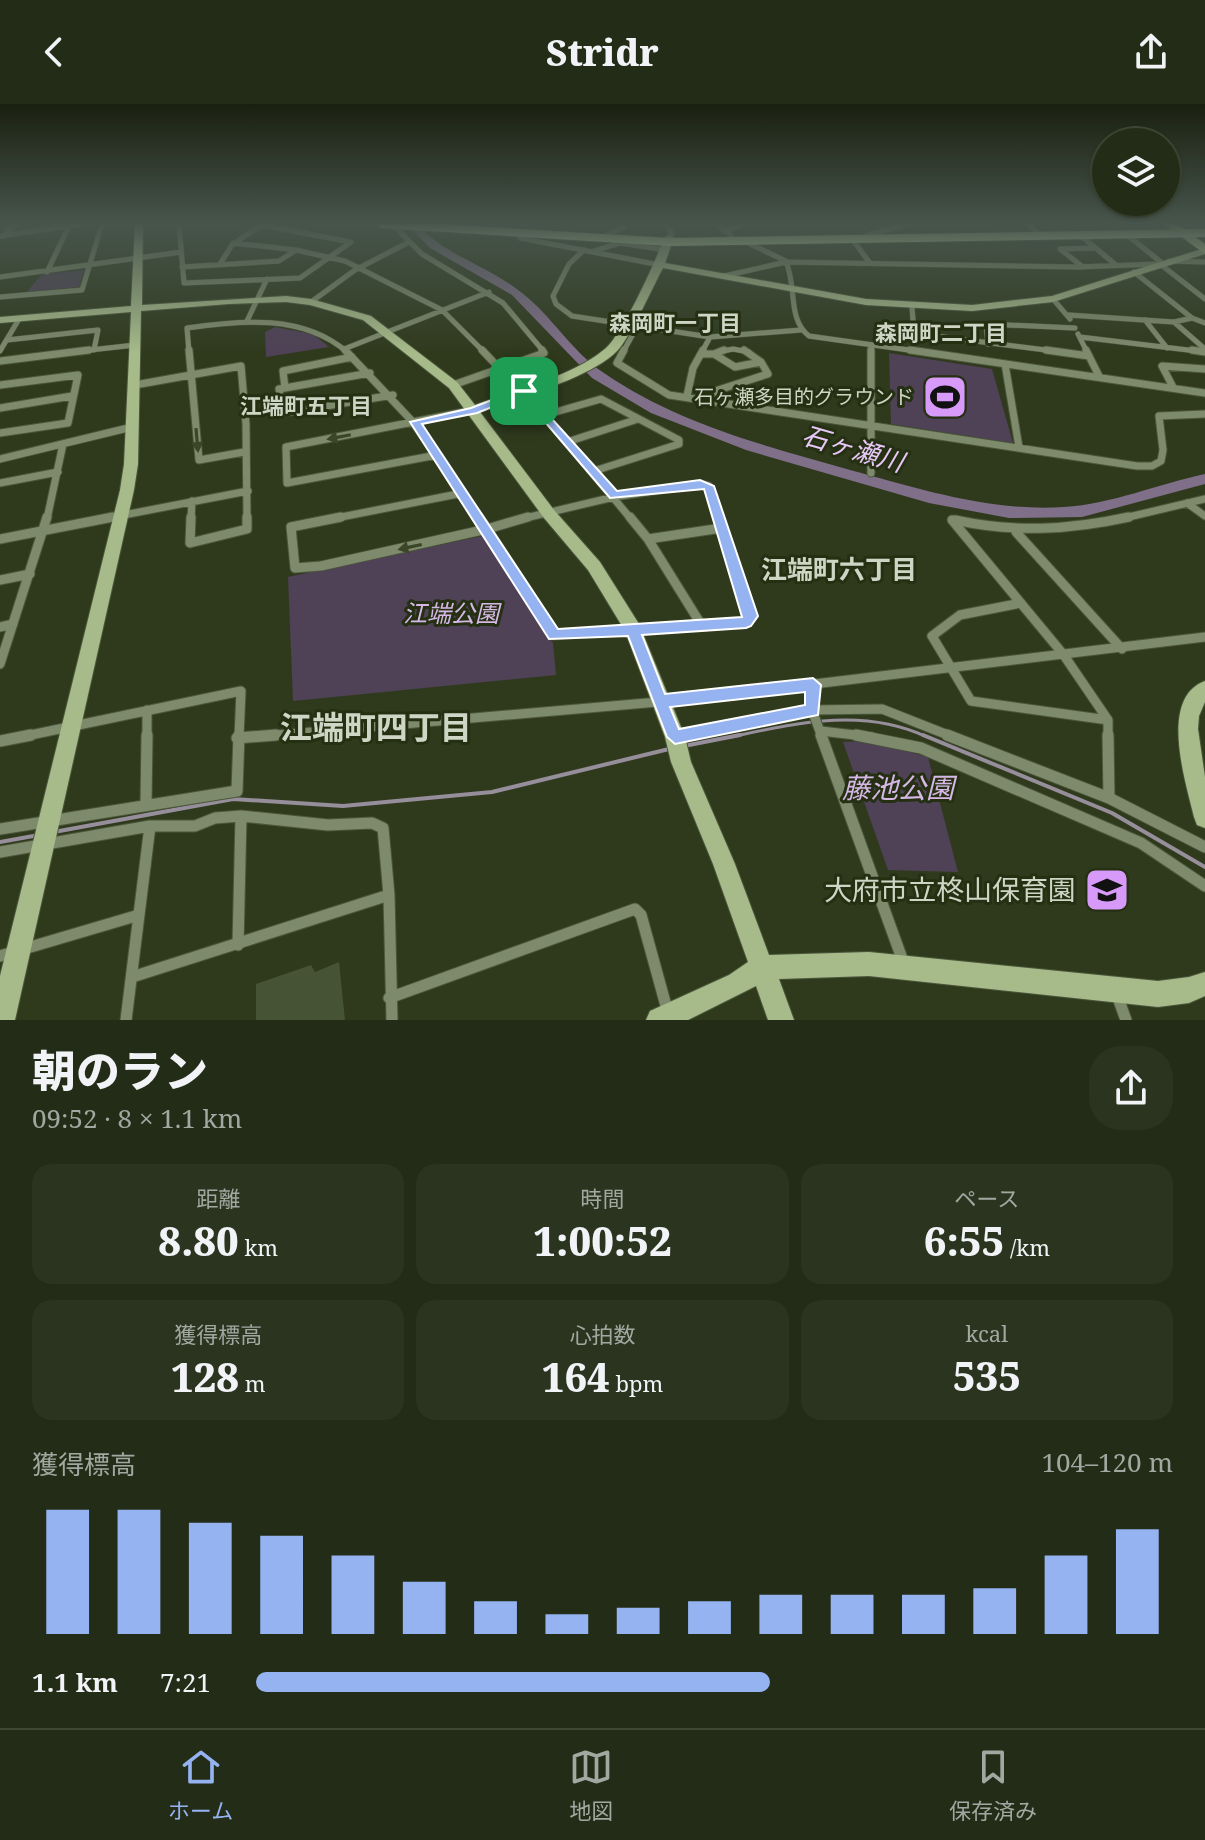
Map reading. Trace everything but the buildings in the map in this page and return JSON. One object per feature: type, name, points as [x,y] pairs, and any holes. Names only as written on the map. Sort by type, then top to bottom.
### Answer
[{"type":"street","points":[[47,272],[50,267]]},
{"type":"street","points":[[0,277],[89,267],[82,290],[0,297]]},
{"type":"street","points":[[2,1020],[10,953],[48,833],[131,464],[137,267]]},
{"type":"street","points":[[185,267],[182,267],[184,283],[300,278],[316,267]]},
{"type":"street","points":[[356,267],[442,310],[500,369]]},
{"type":"street","points":[[444,267],[489,292],[511,311],[544,353],[453,385]]},
{"type":"street","points":[[568,267],[554,292],[556,304],[572,316],[710,337],[801,330]]},
{"type":"street","points":[[659,267],[617,363],[669,395],[1152,466],[1161,461],[1166,450],[1159,416],[1205,414]]},
{"type":"street","points":[[670,267],[866,302],[912,307],[1005,306],[1053,299],[1150,267]]},
{"type":"street","points":[[724,276],[765,267]]},
{"type":"street","points":[[788,267],[795,289],[793,316],[801,330],[809,336],[1205,393]]},
{"type":"street","points":[[1070,267],[1087,267]]},
{"type":"street","points":[[1166,267],[1205,299]]},
{"type":"street","points":[[311,302],[359,268]]},
{"type":"street","points":[[1134,272],[1175,305],[1186,310],[1192,318],[1205,323]]},
{"type":"street","points":[[247,321],[267,279]]},
{"type":"street","points":[[344,349],[489,292]]},
{"type":"street","points":[[1196,292],[1205,292]]},
{"type":"street","points":[[0,306],[8,296]]},
{"type":"street","points":[[0,320],[257,299],[311,302],[367,318],[453,385],[549,514],[594,566],[633,629],[781,1020]]},
{"type":"street","points":[[1053,299],[1069,315],[1099,376]]},
{"type":"street","points":[[912,307],[914,333]]},
{"type":"street","points":[[1069,315],[1174,322],[1192,318]]},
{"type":"street","points":[[0,351],[19,319]]},
{"type":"street","points":[[1145,320],[1167,349]]},
{"type":"street","points":[[244,452],[199,460],[187,328],[247,321],[315,332],[344,349],[393,395],[415,422],[463,493],[486,529],[554,635],[746,622],[751,616],[709,486],[700,484],[615,496],[549,514],[486,529],[351,560],[295,568],[291,527],[463,493]]},
{"type":"street","points":[[1174,322],[1205,351]]},
{"type":"street","points":[[437,455],[287,483],[286,447],[474,410],[599,360],[614,348],[633,324]]},
{"type":"street","points":[[988,344],[986,324],[1075,328]]},
{"type":"street","points":[[880,346],[881,329],[1089,356]]},
{"type":"street","points":[[7,340],[98,330],[94,350]]},
{"type":"street","points":[[687,396],[693,368],[710,337]]},
{"type":"street","points":[[1080,337],[1205,351]]},
{"type":"street","points":[[0,361],[135,345]]},
{"type":"street","points":[[871,345],[871,473]]},
{"type":"street","points":[[701,354],[738,348],[746,350],[761,362],[766,376],[715,391],[710,400]]},
{"type":"street","points":[[714,354],[727,368],[761,362]]},
{"type":"street","points":[[285,388],[283,371],[352,357]]},
{"type":"street","points":[[1005,364],[1019,447]]},
{"type":"street","points":[[135,385],[241,366],[246,424],[247,529],[190,543],[192,501]]},
{"type":"street","points":[[1173,387],[1162,366],[1205,369]]},
{"type":"street","points":[[370,373],[279,389],[283,413],[393,395]]},
{"type":"street","points":[[0,385],[78,375],[68,423],[0,433]]},
{"type":"street","points":[[524,391],[648,539],[702,626]]},
{"type":"street","points":[[0,408],[72,396]]},
{"type":"street","points":[[545,415],[601,399],[635,420],[679,440],[679,444],[594,471]]},
{"type":"street","points":[[567,442],[635,420]]},
{"type":"street","points":[[0,459],[132,427]]},
{"type":"street","points":[[0,664],[44,531],[63,444]]},
{"type":"street","points":[[0,483],[58,472]]},
{"type":"street","points":[[0,539],[248,491]]},
{"type":"street","points":[[1109,798],[1108,720],[1063,654],[952,520],[1016,532],[1087,527],[1205,499]]},
{"type":"street","points":[[1187,503],[1205,516]]},
{"type":"street","points":[[648,539],[722,528]]},
{"type":"street","points":[[1016,532],[1122,649]]},
{"type":"street","points":[[0,580],[30,574]]},
{"type":"street","points":[[1021,603],[960,615],[932,636],[971,701],[1108,720]]},
{"type":"street","points":[[0,627],[13,624]]},
{"type":"street","points":[[237,738],[660,701],[1205,637]]},
{"type":"street","points":[[813,685],[812,710],[905,968]]},
{"type":"street","points":[[1205,689],[1192,705],[1189,730],[1190,753],[1205,817]]},
{"type":"street","points":[[0,741],[241,691],[237,791],[146,804],[48,833],[0,852]]},
{"type":"street","points":[[675,737],[812,710],[882,709],[1109,798],[1205,847]]},
{"type":"street","points":[[146,804],[147,710]]},
{"type":"street","points":[[821,731],[869,736],[921,748],[1141,843],[1205,886]]},
{"type":"street","points":[[0,829],[48,833],[195,826],[215,818],[241,816],[328,825],[372,823],[383,828],[389,895],[389,998],[392,1020]]},
{"type":"street","points":[[238,945],[241,816]]},
{"type":"street","points":[[126,1020],[150,826]]},
{"type":"street","points":[[132,977],[389,895]]},
{"type":"street","points":[[389,998],[635,909],[641,915],[664,1018],[738,984],[761,968],[859,964],[1158,994],[1189,990],[1205,984]]},
{"type":"street","points":[[10,953],[139,915]]},
{"type":"street","points":[[1116,990],[1126,1020]]},
{"type":"green space","points":[[84,270],[79,287],[27,292],[42,274]]},
{"type":"green space","points":[[275,327],[313,334],[329,347],[266,357],[265,332]]},
{"type":"green space","name":"石ヶ瀬多目的グラウンド","points":[[889,353],[992,369],[1013,443],[891,424]]},
{"type":"green space","name":"江端公園","points":[[482,536],[553,643],[556,675],[293,701],[288,577]]},
{"type":"green space","name":"藤池公園","points":[[867,741],[928,757],[958,872],[888,870],[843,742]]},
{"type":"waterway","name":"石ヶ瀬川","points":[[471,267],[516,293],[586,366],[626,393],[719,436],[816,466],[929,497],[982,508],[1037,514],[1082,511],[1205,479]]},
{"type":"waterway","points":[[731,737],[830,720],[879,722],[927,737]]},
{"type":"waterway","points":[[684,746],[740,735]]},
{"type":"waterway","points":[[923,735],[1112,813],[1205,867]]},
{"type":"waterway","points":[[54,832],[233,799],[343,806],[492,792],[669,749]]},
{"type":"waterway","points":[[0,842],[39,835]]},
{"type":"place","name":"石ヶ瀬多目的グラウンド","points":[[945,397]]},
{"type":"place","name":"大府市立柊山保育園","points":[[1107,890]]},
{"type":"district","name":"森岡町一丁目","points":[[675,323]]},
{"type":"district","name":"森岡町二丁目","points":[[941,333]]},
{"type":"district","name":"江端町五丁目","points":[[306,406]]},
{"type":"district","name":"江端町六丁目","points":[[839,570]]},
{"type":"district","name":"江端町四丁目","points":[[376,728]]},
{"type":"route","points":[[524,391],[462,414],[415,422],[554,635],[633,629],[660,701],[813,685],[812,710],[675,737],[660,701],[646,664],[633,629],[746,622],[751,616],[709,486],[700,484],[615,496],[524,391]]}]
